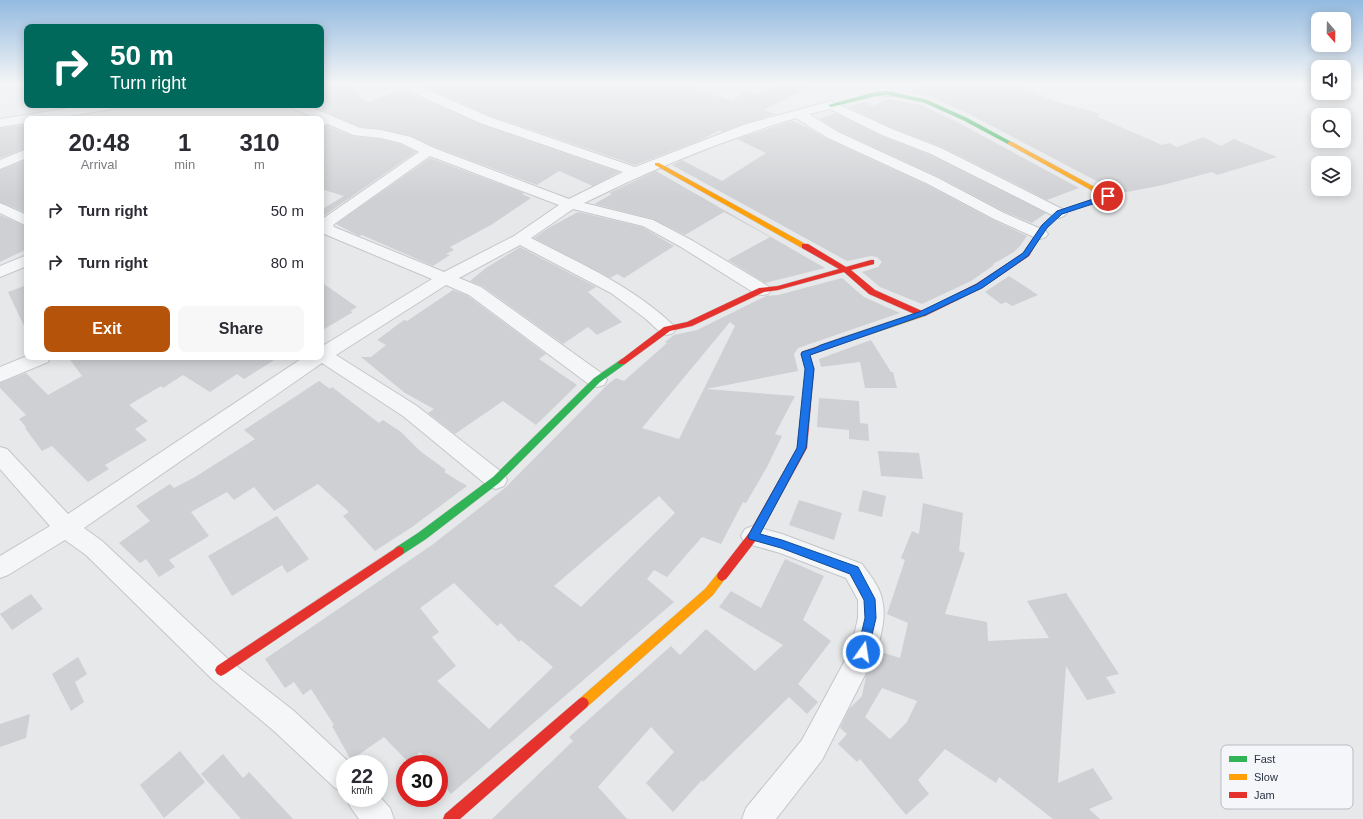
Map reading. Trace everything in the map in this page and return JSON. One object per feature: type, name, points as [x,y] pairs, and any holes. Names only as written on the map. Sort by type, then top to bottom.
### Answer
[{"type":"street","points":[[328,122],[358,132],[381,134],[406,140],[429,151],[570,204],[648,223],[687,244],[762,290]]},
{"type":"street","points":[[491,122],[635,172]]},
{"type":"street","points":[[324,352],[446,278],[520,239],[570,204],[635,172],[766,122]]},
{"type":"street","points":[[814,122],[833,135],[933,181],[999,216],[1040,234]]},
{"type":"street","points":[[867,122],[887,132],[936,151],[1059,213]]},
{"type":"street","points":[[450,819],[709,592],[753,536],[802,448],[810,369],[805,354],[922,314],[979,286],[1026,254],[1044,226],[1059,213],[1108,196],[970,122]]},
{"type":"street","points":[[429,151],[325,224],[324,231],[446,278],[475,291],[597,380]]},
{"type":"street","points":[[0,165],[24,154]]},
{"type":"street","points":[[657,164],[846,270],[872,292],[922,314]]},
{"type":"street","points":[[0,207],[24,219]]},
{"type":"street","points":[[520,239],[603,282],[655,316],[667,329]]},
{"type":"street","points":[[0,272],[24,261]]},
{"type":"street","points":[[221,670],[422,536],[496,480],[597,380],[667,329],[689,324],[762,290],[778,288],[871,262]]},
{"type":"street","points":[[324,356],[410,411],[496,480]]},
{"type":"street","points":[[0,376],[35,360]]},
{"type":"street","points":[[0,568],[66,528],[314,360]]},
{"type":"street","points":[[0,455],[66,528],[94,548],[133,588],[221,670],[284,721],[336,770]]},
{"type":"street","points":[[753,536],[782,544],[854,571],[870,599],[870,618],[863,652],[812,750],[757,819]]},
{"type":"street","points":[[369,807],[379,819]]},
{"type":"building","points":[[349,122],[476,122],[619,172],[593,186],[559,171],[537,185],[435,147],[411,136],[381,129],[360,127]]},
{"type":"building","points":[[509,122],[749,122],[722,132],[720,130],[701,140],[635,165]]},
{"type":"building","points":[[788,122],[795,122],[827,139],[927,185],[1027,236],[1014,252],[993,264],[994,265],[971,281],[922,304],[880,287],[862,272],[878,267],[882,262],[877,257],[871,256],[847,261],[672,165],[682,160],[722,181],[766,153],[737,139]]},
{"type":"building","points":[[825,122],[853,122],[881,136],[930,155],[1046,213],[1032,223],[1005,212],[939,177],[839,131]]},
{"type":"building","points":[[881,122],[957,122],[1079,188],[1047,200],[942,147]]},
{"type":"building","points":[[985,122],[1110,122],[1162,145],[1169,143],[1177,147],[1203,137],[1221,146],[1234,139],[1277,157],[1217,175],[1212,172],[1163,185],[1116,194],[1110,188]]},
{"type":"building","points":[[24,125],[24,149],[0,158],[0,128]]},
{"type":"building","points":[[328,126],[352,136],[381,139],[400,144],[416,152],[324,216],[324,208],[344,196],[324,190],[324,127]]},
{"type":"building","points":[[430,158],[524,193],[522,194],[531,198],[491,225],[450,247],[454,250],[446,254],[450,255],[433,266],[362,235],[359,236],[336,224]]},
{"type":"building","points":[[24,161],[24,212],[0,202],[0,170]]},
{"type":"building","points":[[656,171],[825,268],[765,283],[728,260],[770,237],[724,212],[685,235],[653,219],[594,204],[612,194],[609,193]]},
{"type":"building","points":[[578,212],[642,227],[674,246],[624,278],[617,274],[610,278],[534,238],[550,227]]},
{"type":"building","points":[[0,215],[24,226],[24,250],[0,262]]},
{"type":"building","points":[[520,247],[596,287],[588,292],[622,322],[597,335],[588,327],[563,344],[482,286],[470,281],[486,268]]},
{"type":"building","points":[[1009,276],[1038,295],[1012,306],[1006,302],[1001,304],[985,292]]},
{"type":"building","points":[[842,278],[864,297],[900,313],[798,348],[794,354],[798,371],[706,389],[795,396],[775,434],[782,436],[767,467],[746,503],[743,502],[721,544],[702,537],[667,577],[654,570],[647,579],[674,602],[451,794],[448,790],[448,755],[423,755],[420,752],[417,755],[401,755],[384,737],[358,755],[348,755],[332,726],[334,725],[311,689],[303,695],[294,682],[285,688],[265,659],[432,545],[505,488],[608,384],[616,378],[624,381],[674,335],[697,330],[766,296],[778,295]],"holes":[[[730,322],[735,326],[679,439],[642,428]],[[659,496],[675,513],[581,607],[554,586]],[[454,583],[497,626],[501,623],[519,642],[521,640],[553,667],[489,729],[437,681],[456,666],[432,637],[439,632],[420,608]]]},
{"type":"building","points":[[324,284],[357,307],[350,311],[353,312],[324,329]]},
{"type":"building","points":[[24,286],[24,326],[8,292]]},
{"type":"building","points":[[453,290],[468,296],[546,354],[539,359],[577,385],[536,425],[503,401],[455,434],[428,413],[434,409],[405,393],[361,357],[371,357],[386,345],[377,340],[404,320],[407,321]]},
{"type":"building","points":[[871,340],[891,372],[893,372],[897,388],[865,388],[860,362],[821,367],[819,359]]},
{"type":"building","points":[[70,360],[274,360],[244,379],[237,374],[210,392],[183,375],[163,388],[161,386],[129,405],[148,421],[135,429],[147,440],[105,465],[109,469],[88,482],[52,446],[42,451],[19,419],[26,415],[0,388],[0,383],[26,373],[48,395],[82,376]]},
{"type":"building","points":[[319,381],[330,389],[332,387],[379,423],[383,420],[401,432],[420,451],[446,470],[444,472],[467,486],[412,527],[375,551],[343,516],[349,512],[318,484],[274,511],[254,487],[234,500],[227,492],[191,512],[209,536],[169,560],[175,567],[159,577],[146,559],[140,563],[119,543],[150,521],[136,506],[170,484],[174,488],[195,477],[255,439],[244,430]]},
{"type":"building","points":[[819,398],[859,401],[860,423],[868,424],[869,441],[849,439],[849,430],[817,427]]},
{"type":"building","points":[[878,451],[919,453],[923,479],[881,476]]},
{"type":"building","points":[[863,490],[886,496],[882,517],[858,511]]},
{"type":"building","points":[[799,500],[842,513],[834,540],[789,525]]},
{"type":"building","points":[[923,503],[963,513],[959,551],[965,553],[945,614],[987,622],[988,641],[1049,638],[1027,601],[1066,593],[1119,674],[1106,677],[1116,693],[1087,700],[1066,666],[1058,783],[1093,768],[1113,799],[1089,809],[1100,819],[1053,819],[999,777],[996,783],[945,749],[918,780],[929,794],[906,815],[860,759],[857,762],[838,744],[847,734],[840,728],[849,709],[862,696],[866,676],[878,651],[900,658],[908,623],[887,614],[905,560],[901,558],[912,531],[919,534]],"holes":[[[882,688],[917,701],[907,722],[890,739],[865,717]]]},
{"type":"building","points":[[277,516],[309,559],[287,573],[282,565],[232,596],[208,556]]},
{"type":"building","points":[[785,559],[824,576],[803,620],[831,641],[798,684],[818,702],[807,714],[789,697],[703,782],[702,780],[673,812],[646,783],[674,752],[651,727],[598,787],[627,819],[492,819],[573,741],[569,737],[671,646],[680,655],[706,629],[755,671],[783,645],[719,607],[731,591],[761,608]]},
{"type":"building","points":[[31,594],[43,609],[12,630],[0,614]]},
{"type":"building","points":[[78,657],[87,674],[75,682],[84,702],[71,711],[52,674]]},
{"type":"building","points":[[30,714],[26,738],[0,747],[0,724]]},
{"type":"building","points":[[180,751],[205,782],[164,818],[140,785]]},
{"type":"building","points":[[223,754],[243,778],[249,772],[293,819],[241,819],[201,774]]},
{"type":"traffic: fast","points":[[971,122],[1010,143]]},
{"type":"traffic: fast","points":[[399,551],[422,536],[496,480],[597,380],[622,362]]},
{"type":"traffic: slow","points":[[1010,143],[1108,196],[1059,213],[1044,226]]},
{"type":"traffic: slow","points":[[657,164],[805,246]]},
{"type":"traffic: slow","points":[[844,340],[922,314]]},
{"type":"traffic: slow","points":[[583,703],[709,592],[722,576]]},
{"type":"traffic: jam","points":[[805,246],[846,270],[872,292],[922,314],[979,286],[1026,254],[1044,226]]},
{"type":"traffic: jam","points":[[622,362],[667,329],[689,324],[762,290],[778,288],[871,262]]},
{"type":"traffic: jam","points":[[722,576],[753,536],[802,448],[810,369],[805,354],[844,340]]},
{"type":"traffic: jam","points":[[221,670],[399,551]]},
{"type":"traffic: jam","points":[[450,819],[583,703]]},
{"type":"route","points":[[863,652],[870,618],[870,599],[854,571],[782,544],[753,536],[802,448],[810,369],[805,354],[922,314],[979,286],[1026,254],[1044,226],[1059,213],[1106,198],[1108,196]]}]
